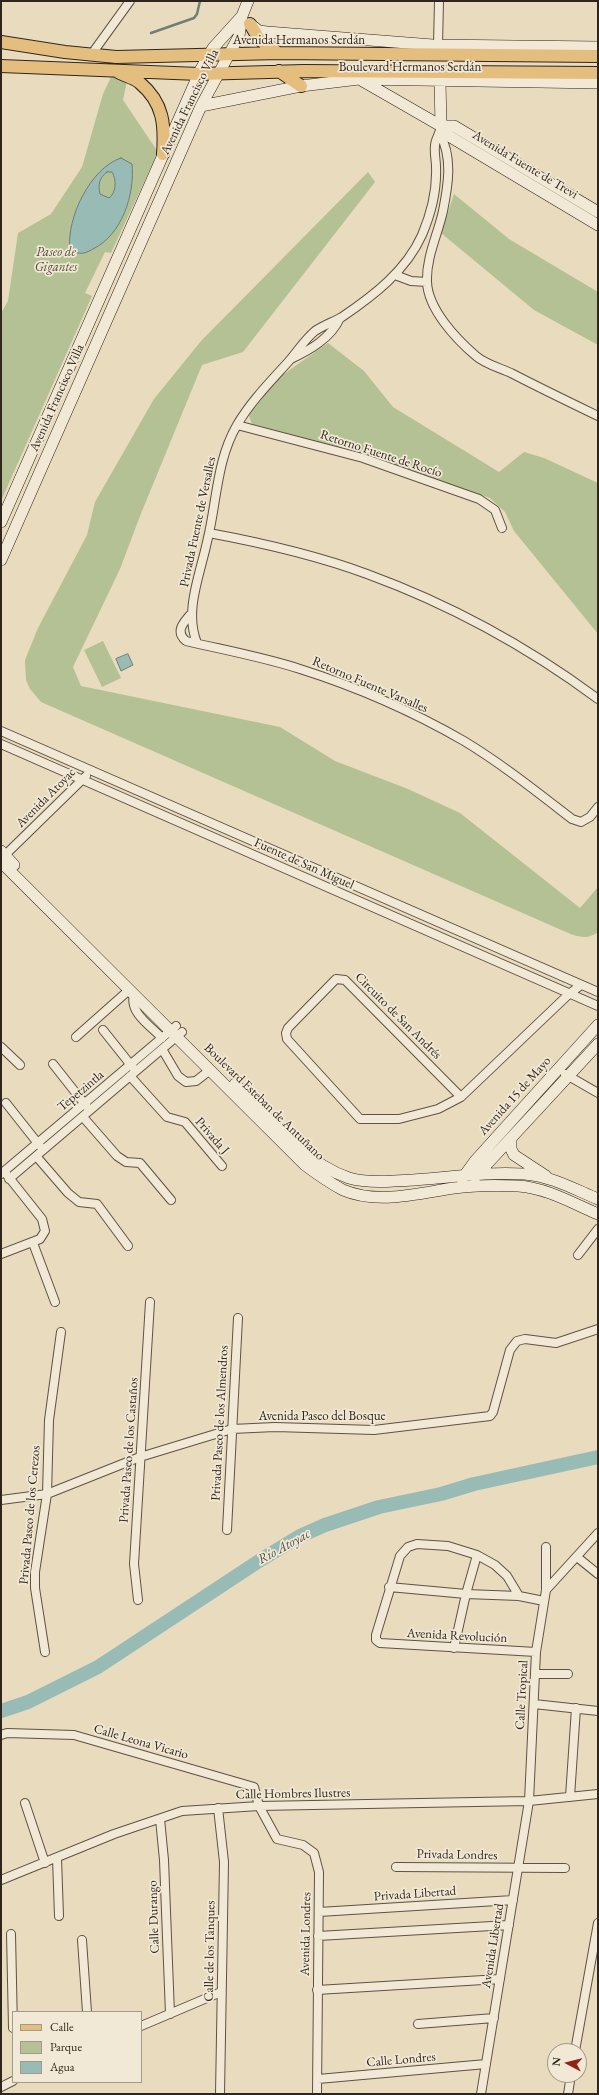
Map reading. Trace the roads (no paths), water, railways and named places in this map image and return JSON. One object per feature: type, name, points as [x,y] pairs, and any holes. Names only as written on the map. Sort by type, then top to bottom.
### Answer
[{"type":"main road","points":[[248,1],[246,20],[259,39],[278,53]]},
{"type":"main road","name":"Boulevard Hermanos Serdán","points":[[246,20],[259,31],[436,45],[598,47]]},
{"type":"main road","name":"Avenida Francisco Villa","points":[[1,522],[199,74],[209,54],[226,32],[246,20]]},
{"type":"main road","name":"Avenida Francisco Villa","points":[[1,560],[201,106],[239,36],[246,20]]},
{"type":"main road","name":"Avenida Hermanos Serdán","points":[[1,42],[91,55],[116,57],[278,53],[598,56]]},
{"type":"main road","points":[[422,54],[436,45]]},
{"type":"main road","points":[[1,66],[107,69],[199,74],[279,71],[598,73]]},
{"type":"main road","points":[[107,69],[140,82],[157,103],[165,128],[163,154]]},
{"type":"main road","points":[[279,71],[301,86]]},
{"type":"main road","points":[[502,82],[542,73]]},
{"type":"main road","points":[[563,73],[577,82]]},
{"type":"main road","name":"Boulevard Hermanos Serdán","points":[[201,106],[301,86],[358,79],[598,82]]},
{"type":"main road","name":"Avenida Fuente de Trevi","points":[[358,79],[449,136],[598,225]]},
{"type":"main road","points":[[440,81],[441,130]]},
{"type":"main road","name":"Avenida Fuente de Trevi","points":[[441,130],[454,126],[592,205],[598,212]]},
{"type":"main road","name":"Boulevard Esteban de Antuñano","points":[[2,857],[131,992],[305,1165],[344,1190],[369,1197],[411,1196],[468,1187],[518,1186],[546,1191],[598,1214]]},
{"type":"main road","name":"Boulevard Esteban de Antuñano","points":[[2,857],[173,1033],[308,1156],[350,1178],[374,1182],[408,1181],[477,1174],[524,1174],[550,1178],[598,1200]]},
{"type":"main road","name":"Avenida 15 de Mayo","points":[[456,1188],[464,1176],[557,1069],[598,1025]]},
{"type":"main road","name":"Avenida 15 de Mayo","points":[[468,1187],[477,1174],[596,1048]]},
{"type":"main road","points":[[511,1138],[511,1149],[514,1155],[550,1178]]},
{"type":"street","points":[[91,55],[130,1]]},
{"type":"street","points":[[436,45],[439,1]]},
{"type":"street","points":[[441,130],[446,145],[448,181],[440,223],[428,265],[427,282],[430,296],[438,312],[453,332],[477,357],[598,416]]},
{"type":"street","name":"Privada Fuente de Versalles","points":[[190,615],[197,643],[186,641],[181,637],[180,632],[182,625],[190,615],[209,534],[217,480],[224,455],[237,425],[270,381],[290,360],[310,350],[336,327],[340,318],[395,275],[415,248],[428,220],[436,182],[435,145],[441,130]]},
{"type":"street","points":[[395,275],[411,281],[427,282]]},
{"type":"street","name":"Retorno Fuente de Rocío","points":[[237,425],[363,458],[479,499],[495,510],[502,528]]},
{"type":"street","points":[[209,534],[260,543],[368,574],[429,600],[512,642],[598,699]]},
{"type":"street","name":"Retorno Fuente Varsalles","points":[[197,643],[300,668],[346,685],[407,711],[470,746],[520,779],[572,819],[581,822],[590,817],[598,807]]},
{"type":"street","name":"Fuente de San Miguel","points":[[1,731],[598,992]]},
{"type":"street","name":"Fuente de San Miguel","points":[[1,744],[598,1006]]},
{"type":"street","name":"Avenida Atoyac","points":[[2,857],[90,771]]},
{"type":"street","name":"Circuito de San Andrés","points":[[461,1097],[345,980],[340,978],[336,979],[288,1028],[286,1033],[287,1039],[360,1119],[399,1119],[438,1109],[461,1097],[569,994],[581,985]]},
{"type":"street","points":[[76,1037],[131,992]]},
{"type":"street","name":"Privada J","points":[[103,1030],[167,1117],[185,1122],[222,1166]]},
{"type":"street","name":"Tepetzintla","points":[[2,1173],[38,1143],[162,1049],[173,1033]]},
{"type":"street","name":"Tepetzintla","points":[[133,1071],[173,1033]]},
{"type":"street","points":[[1,1047],[20,1065]]},
{"type":"street","points":[[162,1049],[178,1076],[186,1082],[196,1081],[210,1070]]},
{"type":"street","points":[[53,1064],[87,1107]]},
{"type":"street","points":[[557,1069],[598,1094]]},
{"type":"street","points":[[6,1103],[43,1150]]},
{"type":"street","name":"Tepetzintla","points":[[9,1179],[82,1117],[87,1107]]},
{"type":"street","points":[[82,1117],[117,1156],[126,1162],[140,1163],[171,1200]]},
{"type":"street","points":[[36,1156],[68,1193],[79,1202],[97,1204],[128,1246]]},
{"type":"street","points":[[1,1254],[33,1243],[40,1239],[45,1231],[44,1224],[9,1179],[2,1173]]},
{"type":"street","points":[[578,1255],[598,1229]]},
{"type":"street","points":[[33,1243],[55,1302]]},
{"type":"street","name":"Privada Paseo de los Castaños","points":[[138,1600],[134,1564],[150,1302]]},
{"type":"street","name":"Privada Paseo de los Almendros","points":[[227,1530],[238,1318]]},
{"type":"street","name":"Avenida Paseo del Bosque","points":[[1,1500],[47,1494],[140,1456],[232,1429],[275,1427],[374,1430],[490,1416],[493,1412],[510,1350],[517,1341],[525,1339],[556,1343],[598,1329]]},
{"type":"street","name":"Privada Paseo de los Cerezos","points":[[45,1652],[35,1588],[35,1572],[47,1494],[49,1420],[61,1332]]},
{"type":"street","points":[[546,1590],[598,1533]]},
{"type":"street","points":[[519,1596],[507,1576],[494,1565],[478,1555],[448,1546],[417,1544],[408,1547],[400,1556],[389,1587],[466,1594],[519,1596],[544,1601]]},
{"type":"street","name":"Calle Tropical","points":[[529,1801],[536,1652],[546,1590],[546,1548]]},
{"type":"street","points":[[454,1648],[466,1594],[478,1555]]},
{"type":"street","points":[[577,1557],[598,1574]]},
{"type":"street","name":"Avenida Revolución","points":[[389,1587],[376,1635],[376,1640],[380,1643],[536,1652]]},
{"type":"street","points":[[536,1674],[568,1674]]},
{"type":"street","points":[[534,1704],[598,1711]]},
{"type":"street","points":[[570,1797],[576,1708]]},
{"type":"street","name":"Calle Leona Vicario","points":[[1,1735],[7,1733],[74,1735],[254,1788],[259,1806]]},
{"type":"street","name":"Calle Hombres Ilustres","points":[[1,1880],[114,1834],[160,1820],[182,1811],[259,1806],[529,1801],[598,1794]]},
{"type":"street","name":"Avenida Libertad","points":[[481,2094],[529,1801]]},
{"type":"street","points":[[25,1803],[45,1863]]},
{"type":"street","name":"Avenida Londres","points":[[259,1806],[277,1839],[303,1845],[314,1854],[319,1872],[317,2094]]},
{"type":"street","name":"Calle de los Tanques","points":[[218,1808],[224,1862],[220,2094]]},
{"type":"street","name":"Calle Durango","points":[[160,1820],[164,1860],[170,2014]]},
{"type":"street","points":[[57,1858],[59,1916]]},
{"type":"street","name":"Privada Londres","points":[[396,1867],[480,1866],[518,1869],[565,1868]]},
{"type":"street","name":"Privada Libertad","points":[[319,1912],[513,1900]]},
{"type":"street","points":[[576,2043],[598,1923]]},
{"type":"street","points":[[318,1936],[509,1925]]},
{"type":"street","points":[[11,1934],[13,2011]]},
{"type":"street","points":[[82,1940],[87,2011]]},
{"type":"street","points":[[318,1990],[500,1980]]},
{"type":"street","points":[[142,2026],[221,1992]]},
{"type":"street","points":[[418,2024],[494,2018]]},
{"type":"street","name":"Calle Londres","points":[[318,2080],[486,2064]]},
{"type":"street","points":[[1,2087],[12,2082]]},
{"type":"street","points":[[568,2094],[570,2083]]},
{"type":"water","points":[[121,158],[132,164],[129,200],[119,224],[103,243],[90,251],[85,253],[73,252],[70,250],[70,238],[76,210],[90,183],[99,172]],"holes":[[[107,172],[112,172],[115,179],[115,186],[113,193],[109,198],[100,194],[99,185],[104,174]]]},
{"type":"water","points":[[128,654],[133,665],[121,671],[116,659]]},
{"type":"waterway","points":[[151,33],[194,18],[197,14],[200,1]]},
{"type":"waterway","name":"Río Atoyac","points":[[1,1711],[28,1702],[98,1667],[259,1561],[300,1536],[325,1525],[379,1507],[441,1494],[474,1484],[598,1457]]},
{"type":"park label","name":"Paseo de Gigantes","points":[[56,260]]}]
